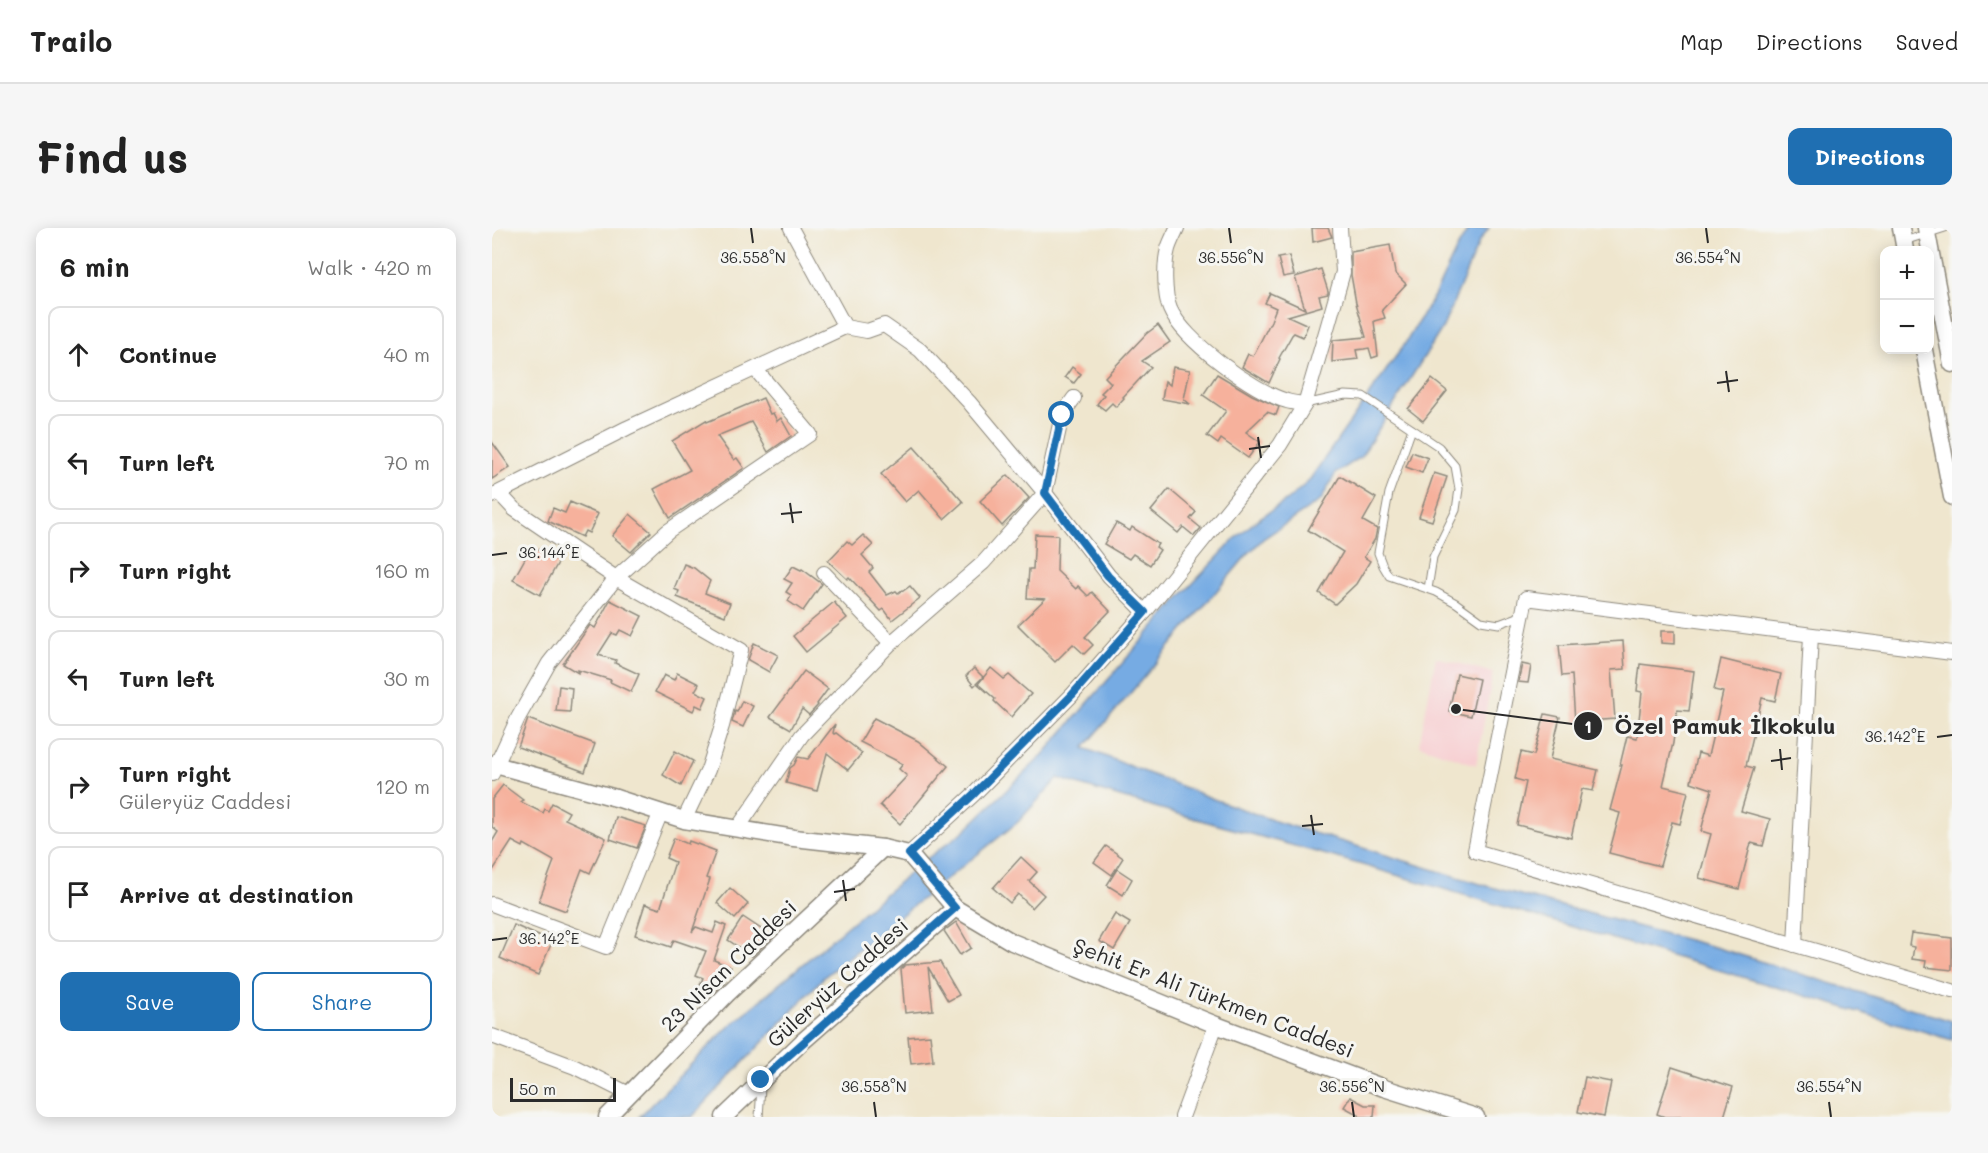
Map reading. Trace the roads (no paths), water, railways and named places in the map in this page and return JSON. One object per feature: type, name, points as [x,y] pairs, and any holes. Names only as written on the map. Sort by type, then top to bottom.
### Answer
[{"type":"street","points":[[791,228],[845,327]]},
{"type":"street","points":[[1177,228],[1168,250],[1166,279],[1169,308],[1183,331],[1205,351],[1245,380],[1287,401],[1305,404]]},
{"type":"street","points":[[756,370],[810,434],[668,531],[616,578],[549,663],[518,718],[494,768],[616,798],[684,820],[883,848],[909,854],[974,794],[1072,695],[1145,612],[1280,445],[1305,404],[1343,272],[1340,228]]},
{"type":"street","points":[[1927,231],[1952,364]]},
{"type":"street","points":[[684,820],[708,770],[722,726],[741,650],[616,578],[495,494],[627,428],[845,327],[867,331],[884,325],[920,350],[969,402],[1045,493],[1108,576],[1145,612]]},
{"type":"street","points":[[1925,354],[1952,497]]},
{"type":"street","points":[[737,829],[802,735],[891,643],[983,564],[1045,493],[1062,415],[1074,398]]},
{"type":"street","points":[[824,573],[891,643]]},
{"type":"street","points":[[1952,653],[1526,598],[1475,851],[1952,991]]},
{"type":"street","points":[[1795,945],[1811,635]]},
{"type":"street","points":[[492,904],[606,947],[661,812]]},
{"type":"street","name":"23 Nisan Caddesi","points":[[607,1117],[727,994],[883,848]]},
{"type":"street","name":"Şehit Er Ali Türkmen Caddesi","points":[[909,854],[950,903],[1012,942],[1216,1025],[1384,1088],[1476,1117]]},
{"type":"street","name":"Güleryüz Caddesi","points":[[724,1117],[950,903]]},
{"type":"street","points":[[1182,1117],[1216,1025]]},
{"type":"street","points":[[492,1036],[575,1067],[629,1094]]},
{"type":"lane","points":[[1903,240],[1927,231],[1945,228]]},
{"type":"lane","points":[[1305,404],[1345,395],[1363,396],[1439,447],[1455,466],[1459,489],[1456,510],[1433,557],[1428,589]]},
{"type":"lane","points":[[1412,429],[1389,493],[1378,554],[1389,576],[1428,589],[1456,603],[1481,621],[1499,624],[1523,615]]},
{"type":"lane","points":[[759,1117],[761,1080]]},
{"type":"water","points":[[1469,228],[1489,228],[1479,242],[1443,327],[1361,457],[1336,473],[1321,500],[1263,539],[1247,555],[1084,748],[1278,822],[1487,886],[1718,948],[1952,1021],[1952,1040],[1515,909],[1135,802],[1058,778],[1018,822],[824,977],[692,1117],[639,1117],[725,1030],[925,860],[964,831],[1041,757],[1178,599],[1237,537],[1308,482],[1406,342],[1434,296]]},
{"type":"place","name":"Özel Pamuk İlkokulu","points":[[1456,709]]}]
